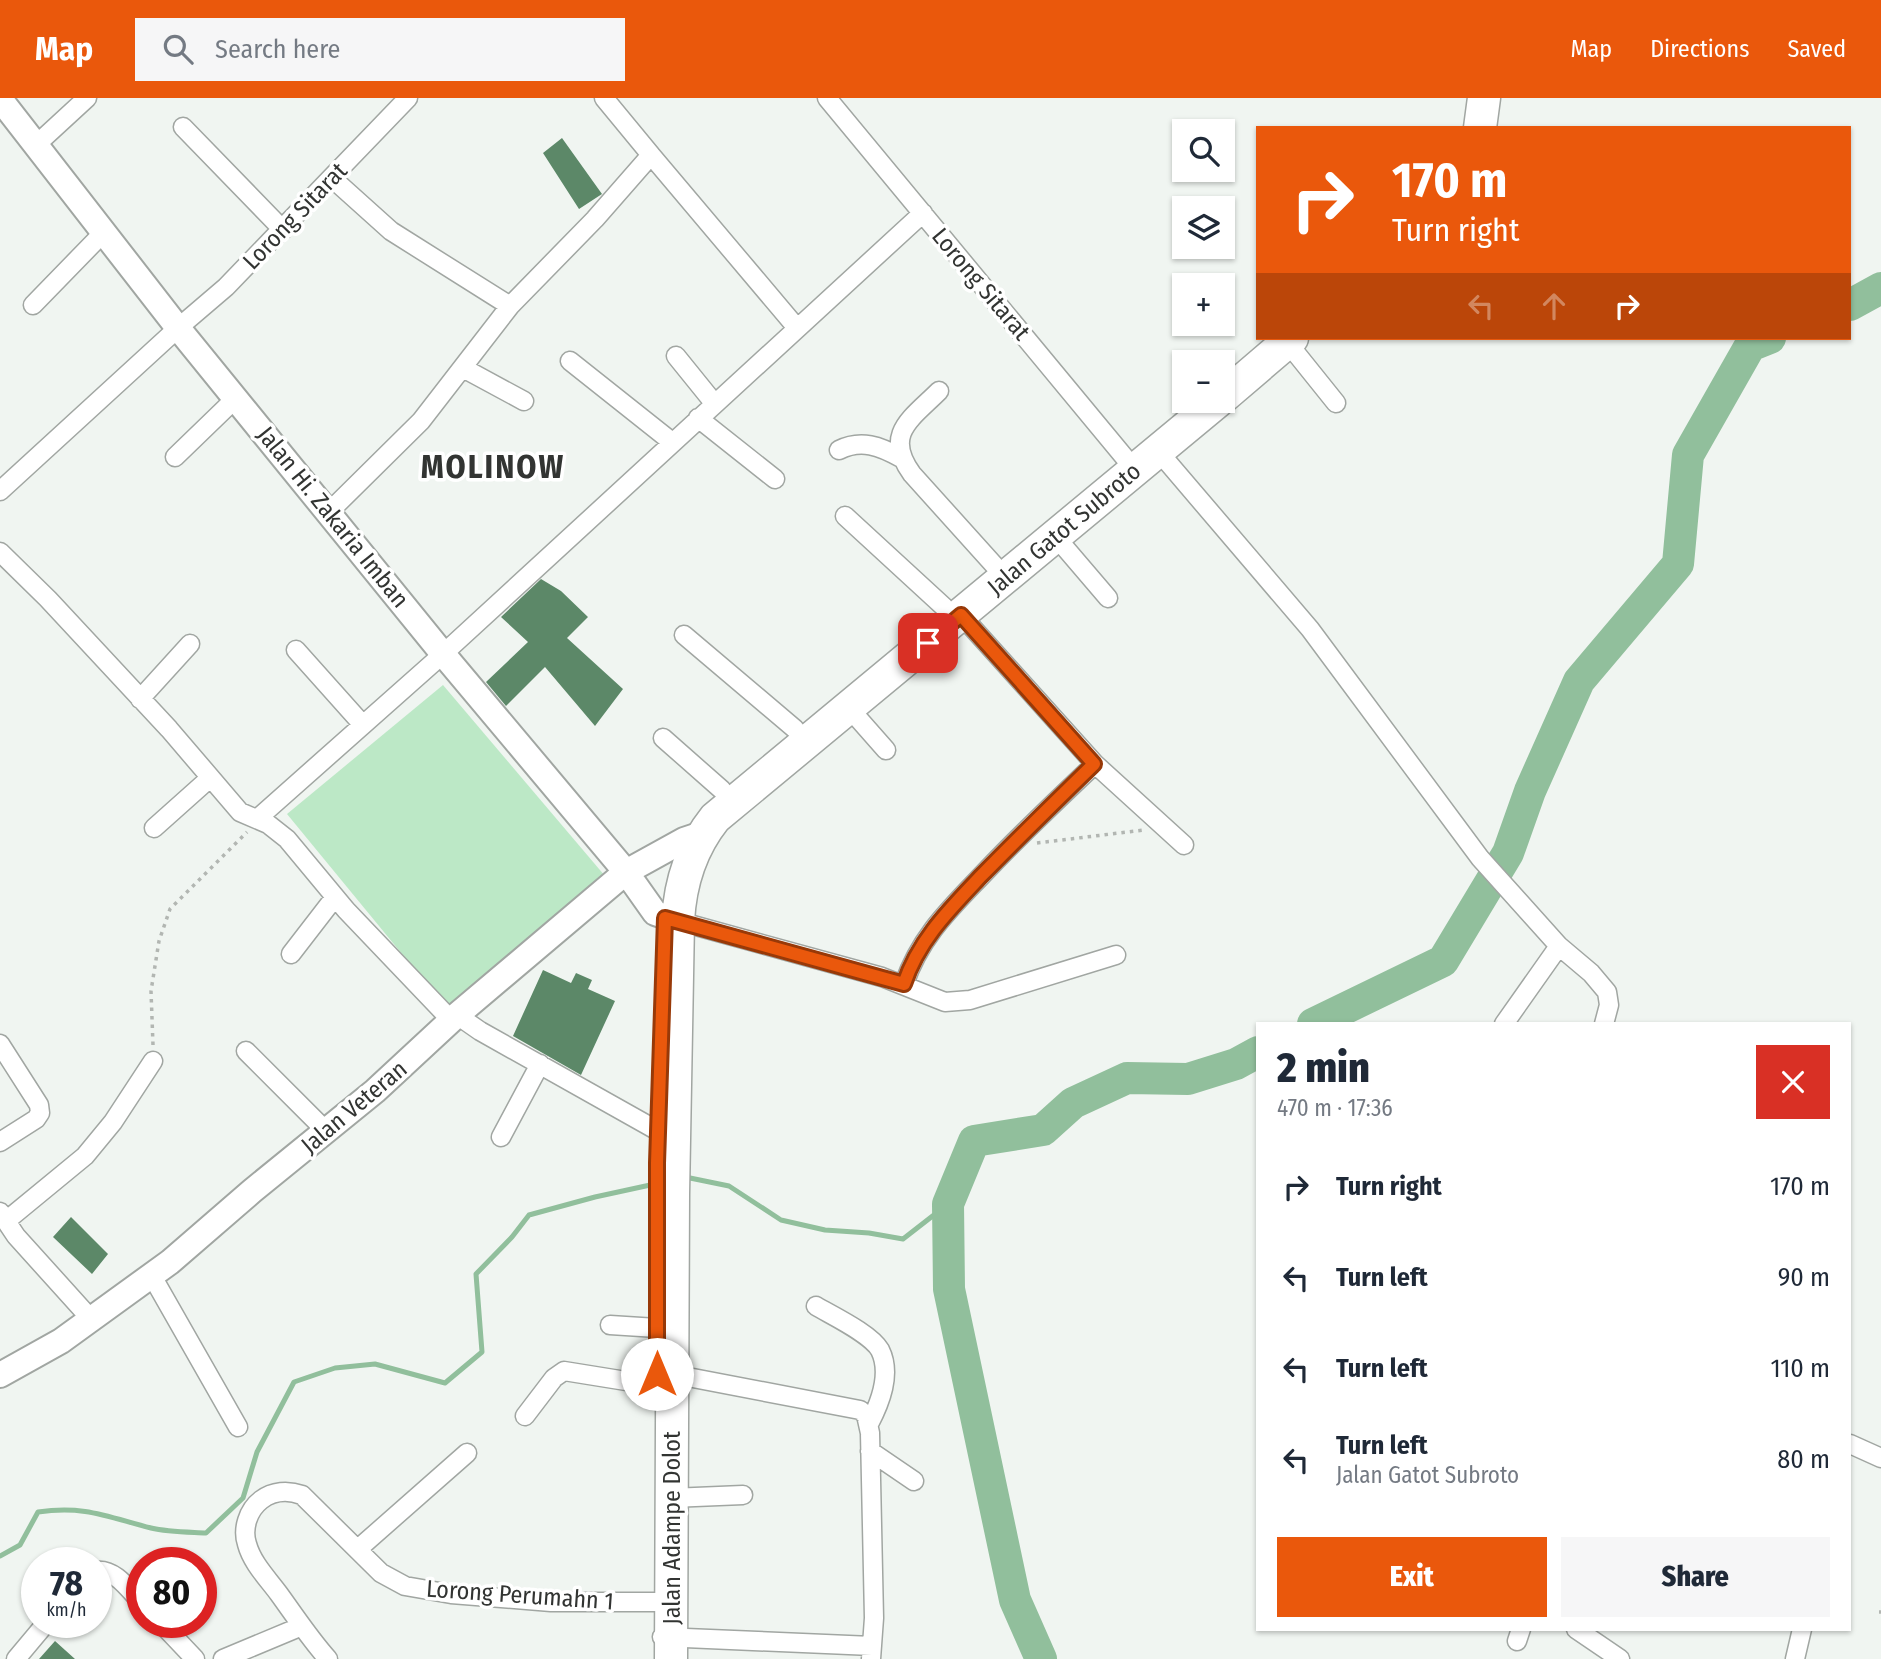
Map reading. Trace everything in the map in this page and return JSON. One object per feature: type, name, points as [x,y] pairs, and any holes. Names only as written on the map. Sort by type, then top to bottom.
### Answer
[{"type":"highway","points":[[1480,126],[1484,98]]},
{"type":"highway","points":[[1499,126],[1503,98]]},
{"type":"highway","points":[[1235,364],[1279,340]]},
{"type":"highway","points":[[1235,385],[1280,340]]},
{"type":"highway","name":"Jalan Gatot Subroto","points":[[705,818],[785,745],[952,611],[1055,536],[1139,459],[1147,432],[1172,413]]},
{"type":"highway","name":"Jalan Gatot Subroto","points":[[785,745],[849,708],[952,611],[993,565],[1202,413]]},
{"type":"highway","name":"Jalan Adampe Dolot","points":[[665,1163],[658,1131],[671,920],[705,818]]},
{"type":"highway","name":"Jalan Adampe Dolot","points":[[664,1648],[665,1163],[671,920]]},
{"type":"highway","name":"Jalan Adampe Dolot","points":[[663,1603],[671,1498],[665,1380],[657,1328],[665,1195]]},
{"type":"main road","name":"Jalan Hi. Zakaria Imban","points":[[0,99],[178,328],[443,654],[626,872],[655,913],[671,920]]},
{"type":"main road","name":"Jalan Veteran","points":[[2,1370],[61,1341],[152,1276],[375,1091],[454,1018],[626,872],[705,818]]},
{"type":"street","points":[[37,144],[87,98]]},
{"type":"street","points":[[604,98],[797,328]]},
{"type":"street","name":"Lorong Sitarat","points":[[827,98],[923,213],[1139,459],[1310,629],[1480,858],[1559,946],[1591,973],[1606,992],[1609,1004],[1604,1022]]},
{"type":"street","name":"Lorong Sitarat","points":[[0,491],[226,287],[332,178],[399,101]]},
{"type":"street","points":[[183,127],[283,230]]},
{"type":"street","points":[[329,512],[412,431],[510,306],[595,219],[651,155]]},
{"type":"street","points":[[332,178],[391,231],[510,306]]},
{"type":"street","points":[[257,819],[443,654],[923,213]]},
{"type":"street","points":[[33,304],[104,232]]},
{"type":"street","points":[[1282,340],[1336,403]]},
{"type":"street","points":[[676,356],[715,403]]},
{"type":"street","points":[[570,361],[672,442]]},
{"type":"street","points":[[463,368],[524,401]]},
{"type":"street","points":[[901,458],[898,443],[903,430],[939,391]]},
{"type":"street","points":[[175,457],[236,398]]},
{"type":"street","points":[[698,418],[775,479]]},
{"type":"street","points":[[839,450],[851,445],[867,444],[884,448],[901,458],[993,565]]},
{"type":"street","points":[[845,516],[952,611],[1094,764],[1184,845]]},
{"type":"street","points":[[1055,536],[1108,598]]},
{"type":"street","points":[[0,552],[48,599],[240,812],[278,831],[287,839],[335,897],[454,1018],[658,1131]]},
{"type":"street","points":[[684,635],[785,745]]},
{"type":"street","points":[[140,699],[190,644]]},
{"type":"street","points":[[296,650],[363,725]]},
{"type":"street","points":[[849,708],[886,750]]},
{"type":"street","points":[[663,738],[705,818]]},
{"type":"street","points":[[904,984],[916,955],[936,924],[1009,847],[1094,764]]},
{"type":"street","points":[[154,828],[210,778]]},
{"type":"street","points":[[291,954],[335,897]]},
{"type":"street","points":[[671,920],[904,984],[945,1002],[961,1002],[1116,955]]},
{"type":"street","points":[[1505,1022],[1559,946]]},
{"type":"street","points":[[0,1044],[38,1105],[40,1113],[36,1119],[0,1142]]},
{"type":"street","points":[[246,1051],[327,1131]]},
{"type":"street","points":[[90,1318],[3,1217],[85,1156],[113,1122],[153,1061]]},
{"type":"street","points":[[502,1137],[540,1064]]},
{"type":"street","points":[[152,1276],[238,1427]]},
{"type":"street","points":[[816,1306],[869,1339],[880,1350],[885,1368],[883,1390],[879,1406],[869,1424]]},
{"type":"street","points":[[610,1325],[657,1328]]},
{"type":"street","points":[[525,1416],[554,1378],[564,1371],[665,1380],[860,1410],[869,1424],[874,1618],[872,1653],[664,1648]]},
{"type":"street","points":[[1851,1444],[1881,1458]]},
{"type":"street","points":[[870,1451],[914,1480]]},
{"type":"street","points":[[358,1549],[467,1453]]},
{"type":"street","name":"Lorong Perumahn 1","points":[[328,1659],[257,1565],[247,1546],[245,1534],[252,1510],[260,1501],[279,1493],[290,1491],[302,1495],[381,1573],[405,1586],[451,1594],[538,1601],[663,1603]]},
{"type":"street","points":[[671,1498],[743,1495]]},
{"type":"street","points":[[112,1575],[126,1587]]},
{"type":"street","points":[[223,1659],[302,1626]]},
{"type":"street","points":[[1579,1631],[1619,1659]]},
{"type":"street","points":[[1795,1659],[1802,1631]]},
{"type":"street","points":[[16,1659],[34,1638]]},
{"type":"street","points":[[175,1638],[195,1659]]},
{"type":"path","points":[[1009,847],[1167,828]]},
{"type":"path","points":[[153,1061],[151,991],[159,941],[170,909],[245,836]]},
{"type":"green space","points":[[443,685],[605,876],[448,1010],[287,814]]},
{"type":"building","points":[[562,138],[602,194],[579,209],[543,153]]},
{"type":"building","points":[[541,579],[561,591],[588,617],[567,638],[623,689],[595,726],[545,667],[506,706],[486,682],[528,642],[501,617]]},
{"type":"building","points":[[543,970],[571,983],[576,973],[592,980],[588,989],[615,1001],[581,1075],[513,1036]]},
{"type":"building","points":[[71,1217],[108,1254],[92,1274],[53,1237]]},
{"type":"building","points":[[55,1641],[75,1659],[39,1659]]},
{"type":"waterway","points":[[1851,304],[1881,288]]},
{"type":"waterway","points":[[1317,1022],[1443,961],[1508,853],[1530,791],[1579,681],[1678,564],[1688,455],[1750,346],[1765,340]]},
{"type":"waterway","points":[[1041,1659],[1015,1600],[949,1289],[948,1204],[974,1141],[1043,1130],[1073,1103],[1127,1078],[1188,1079],[1236,1064],[1256,1053]]},
{"type":"waterway","points":[[684,1179],[729,1186],[781,1220],[825,1230],[903,1239],[948,1204]]},
{"type":"waterway","points":[[0,1556],[20,1545],[38,1512],[54,1510],[83,1511],[158,1529],[206,1533],[243,1498],[257,1452],[294,1382],[335,1368],[375,1364],[445,1383],[482,1352],[476,1274],[529,1215],[664,1182]]},
{"type":"district","name":"MOLINOW","points":[[493,467]]},
{"type":"route","points":[[657,1374],[657,1163],[665,918],[904,984],[925,939],[952,905],[1094,764],[961,615],[928,643]]}]
